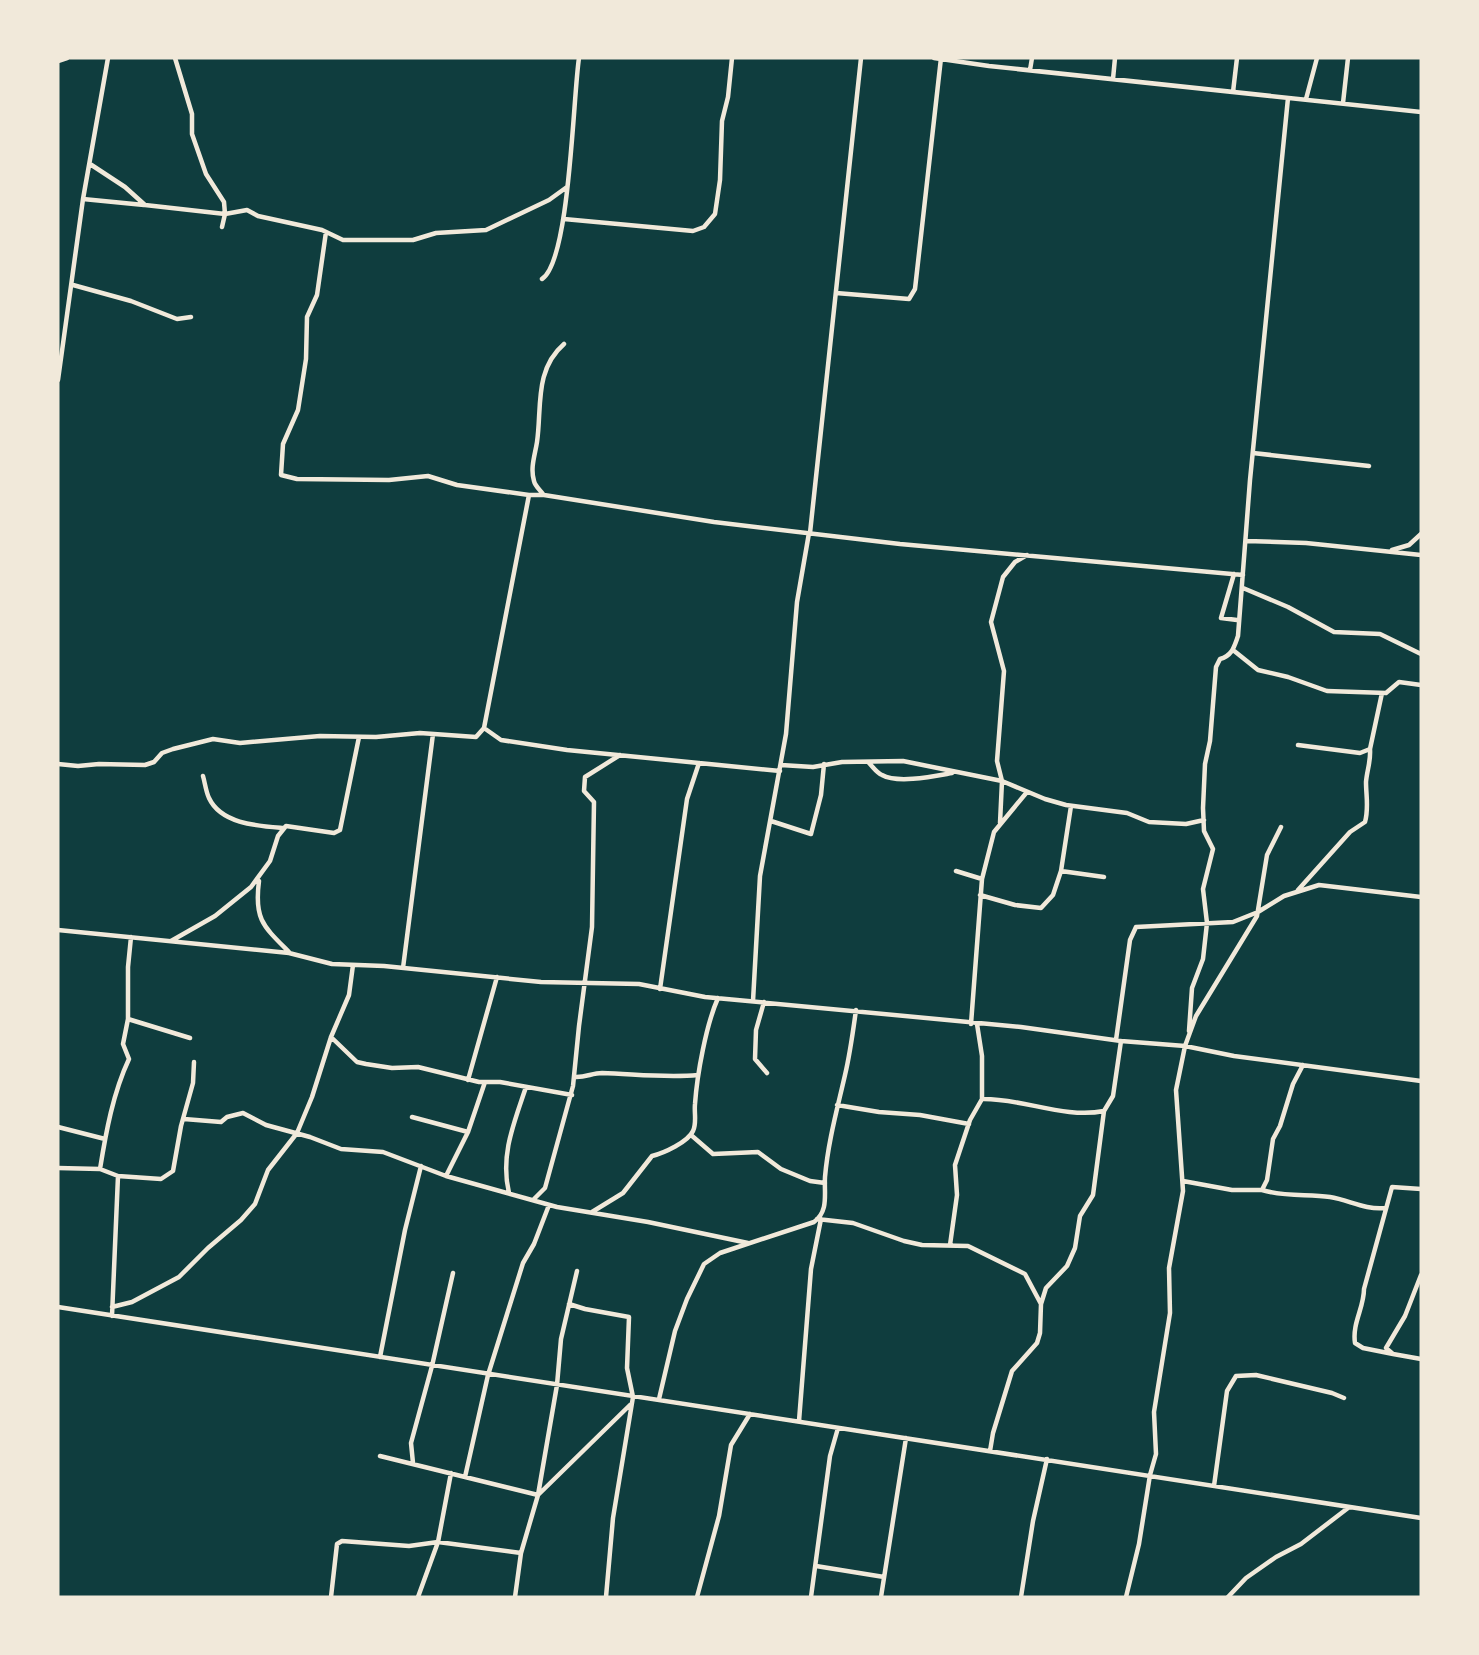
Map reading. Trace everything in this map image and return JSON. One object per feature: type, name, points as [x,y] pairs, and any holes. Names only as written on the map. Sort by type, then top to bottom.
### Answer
[{"type":"street","points":[[58,61],[67,58]]},
{"type":"street","points":[[58,380],[83,199],[108,58]]},
{"type":"street","points":[[175,58],[192,114],[192,134],[206,174],[224,202],[222,227]]},
{"type":"street","points":[[542,279],[552,268],[564,219],[579,58]]},
{"type":"street","points":[[564,219],[693,231],[704,227],[715,215],[720,180],[722,121],[728,97],[732,58]]},
{"type":"street","points":[[753,1001],[760,876],[780,768],[791,684],[797,602],[809,533],[861,58]]},
{"type":"street","points":[[934,58],[1421,111]]},
{"type":"street","points":[[836,293],[909,299],[915,289],[941,58]]},
{"type":"street","points":[[1030,70],[1032,58]]},
{"type":"street","points":[[1113,79],[1115,58]]},
{"type":"street","points":[[1233,92],[1237,58]]},
{"type":"street","points":[[1306,99],[1317,58]]},
{"type":"street","points":[[1343,103],[1348,58]]},
{"type":"street","points":[[1126,1597],[1139,1544],[1156,1450],[1154,1412],[1170,1313],[1169,1268],[1183,1181],[1175,1103],[1189,1031],[1192,988],[1203,959],[1207,923],[1203,889],[1213,849],[1204,831],[1205,764],[1210,741],[1216,667],[1220,659],[1233,650],[1238,636],[1237,620],[1243,588],[1253,453],[1288,97]]},
{"type":"street","points":[[90,164],[125,187],[145,205]]},
{"type":"street","points":[[83,199],[225,214],[247,210],[258,216],[326,232],[343,240],[412,240],[436,233],[486,230],[548,200],[567,187]]},
{"type":"street","points":[[326,232],[317,295],[307,317],[306,359],[298,410],[283,444],[281,475],[297,479],[389,480],[428,477],[457,485],[544,495],[714,522],[1243,575]]},
{"type":"street","points":[[73,285],[131,301],[177,318],[191,317]]},
{"type":"street","points":[[544,495],[534,483],[533,467],[539,393],[554,353],[564,344]]},
{"type":"street","points":[[1253,453],[1369,466]]},
{"type":"street","points":[[58,764],[145,765],[154,762],[162,753],[213,739],[240,743],[320,736],[433,734],[472,738],[479,735],[484,728],[529,495]]},
{"type":"street","points":[[1388,551],[1409,545],[1421,534]]},
{"type":"street","points":[[1247,541],[1306,543],[1421,555]]},
{"type":"street","points":[[1000,823],[1002,780],[997,761],[1004,671],[991,622],[1003,577],[1015,562],[1028,555]]},
{"type":"street","points":[[1235,574],[1222,618],[1237,620]]},
{"type":"street","points":[[1243,588],[1288,607],[1334,632],[1380,634],[1421,654]]},
{"type":"street","points":[[1233,650],[1258,670],[1327,691],[1386,693],[1399,682],[1421,685]]},
{"type":"street","points":[[1296,892],[1350,832],[1364,822],[1368,803],[1366,781],[1371,762],[1370,749],[1382,693]]},
{"type":"street","points":[[484,728],[501,740],[699,763],[780,768],[884,761],[916,762],[1002,780],[1027,792],[1071,806],[1126,813],[1149,822],[1186,824],[1204,820]]},
{"type":"street","points":[[403,968],[433,734]]},
{"type":"street","points":[[203,776],[209,798],[230,818],[248,824],[284,828],[289,826],[334,833],[340,830],[359,737]]},
{"type":"street","points":[[1298,745],[1360,753],[1370,749]]},
{"type":"street","points":[[534,1199],[545,1188],[575,1077],[592,927],[594,802],[584,791],[585,777],[620,755]]},
{"type":"street","points":[[883,776],[884,761]]},
{"type":"street","points":[[660,989],[687,799],[699,763]]},
{"type":"street","points":[[869,763],[883,776],[925,778],[957,772]]},
{"type":"street","points":[[771,821],[811,834],[821,796],[824,764]]},
{"type":"street","points":[[950,1245],[957,1195],[955,1165],[969,1124],[982,1098],[982,1056],[974,1024],[982,879],[995,832],[1027,792]]},
{"type":"street","points":[[981,895],[1015,905],[1041,908],[1053,895],[1061,871],[1071,806]]},
{"type":"street","points":[[1189,1031],[1258,912],[1267,855],[1281,827]]},
{"type":"street","points":[[170,942],[220,912],[259,878],[270,861],[278,836],[284,828]]},
{"type":"street","points":[[956,871],[982,879]]},
{"type":"street","points":[[1061,871],[1104,877]]},
{"type":"street","points":[[259,878],[256,904],[260,918],[289,953]]},
{"type":"street","points":[[990,1451],[1012,1371],[1030,1354],[1038,1340],[1041,1304],[1048,1285],[1065,1268],[1073,1254],[1080,1216],[1093,1195],[1104,1111],[1113,1096],[1130,940],[1136,927],[1233,922],[1258,912],[1284,896],[1319,885],[1421,897]]},
{"type":"street","points":[[58,930],[289,953],[332,964],[585,984],[639,984],[677,993],[718,998],[856,1010],[1185,1046],[1421,1081]]},
{"type":"street","points":[[100,1169],[116,1093],[129,1059],[123,1044],[128,1019],[131,937]]},
{"type":"street","points":[[112,1307],[132,1303],[179,1277],[255,1204],[271,1164],[297,1133],[312,1097],[331,1037],[349,995],[353,965]]},
{"type":"street","points":[[468,1080],[497,977]]},
{"type":"street","points":[[592,1213],[623,1193],[652,1156],[691,1135],[695,1127],[695,1103],[711,1013],[718,998]]},
{"type":"street","points":[[764,1002],[756,1030],[755,1059],[767,1073]]},
{"type":"street","points":[[799,1421],[811,1269],[819,1219],[826,1204],[827,1150],[846,1073],[856,1010]]},
{"type":"street","points":[[128,1019],[190,1038]]},
{"type":"street","points":[[331,1037],[357,1062],[391,1068],[418,1067],[468,1080],[500,1082],[572,1095]]},
{"type":"street","points":[[58,1168],[100,1169],[118,1176],[161,1179],[173,1171],[193,1083],[194,1062]]},
{"type":"street","points":[[1262,1190],[1267,1180],[1273,1139],[1280,1126],[1293,1084],[1303,1065]]},
{"type":"street","points":[[575,1077],[586,1078],[597,1073],[666,1078],[699,1075]]},
{"type":"street","points":[[446,1176],[468,1132],[485,1082]]},
{"type":"street","points":[[509,1193],[505,1175],[508,1139],[526,1087]]},
{"type":"street","points":[[982,1098],[1061,1110],[1097,1113],[1104,1111]]},
{"type":"street","points":[[838,1105],[969,1124]]},
{"type":"street","points":[[184,1119],[221,1122],[227,1117],[243,1113],[266,1125],[341,1149],[383,1152],[446,1176],[549,1205],[748,1243]]},
{"type":"street","points":[[412,1118],[468,1132]]},
{"type":"street","points":[[58,1127],[105,1139]]},
{"type":"street","points":[[691,1135],[713,1154],[758,1152],[781,1169],[810,1181],[825,1183]]},
{"type":"street","points":[[380,1357],[406,1223],[421,1166]]},
{"type":"street","points":[[112,1316],[118,1176]]},
{"type":"street","points":[[1183,1181],[1232,1190],[1262,1190],[1273,1194],[1332,1198],[1374,1209],[1385,1208]]},
{"type":"street","points":[[1421,1189],[1392,1187],[1364,1289],[1364,1302],[1353,1330],[1354,1343],[1363,1348],[1421,1359]]},
{"type":"street","points":[[465,1477],[488,1375],[523,1263],[534,1244],[549,1205]]},
{"type":"street","points":[[659,1399],[676,1331],[700,1270],[711,1258],[819,1219],[853,1223],[904,1241],[931,1246],[968,1246],[1025,1274],[1041,1304]]},
{"type":"street","points":[[515,1597],[522,1553],[538,1495],[557,1385],[561,1339],[577,1271]]},
{"type":"street","points":[[413,1464],[411,1443],[453,1273]]},
{"type":"street","points":[[1393,1354],[1386,1348],[1412,1299],[1421,1275]]},
{"type":"street","points":[[1412,1299],[1421,1301]]},
{"type":"street","points":[[569,1304],[629,1317],[626,1368],[633,1397],[613,1518],[606,1597]]},
{"type":"street","points":[[58,1307],[1421,1518]]},
{"type":"street","points":[[1214,1486],[1227,1391],[1236,1376],[1251,1374],[1344,1398]]},
{"type":"street","points":[[538,1495],[631,1403]]},
{"type":"street","points":[[697,1597],[719,1516],[730,1445],[750,1414]]},
{"type":"street","points":[[811,1597],[830,1456],[838,1428]]},
{"type":"street","points":[[881,1597],[906,1438]]},
{"type":"street","points":[[380,1456],[538,1495]]},
{"type":"street","points":[[1021,1597],[1033,1521],[1047,1459]]},
{"type":"street","points":[[418,1597],[438,1542],[451,1473]]},
{"type":"street","points":[[1228,1597],[1246,1578],[1301,1544],[1348,1508]]},
{"type":"street","points":[[331,1597],[335,1552],[337,1544],[342,1541],[410,1546],[438,1542],[522,1553]]},
{"type":"street","points":[[816,1566],[884,1577]]}]
